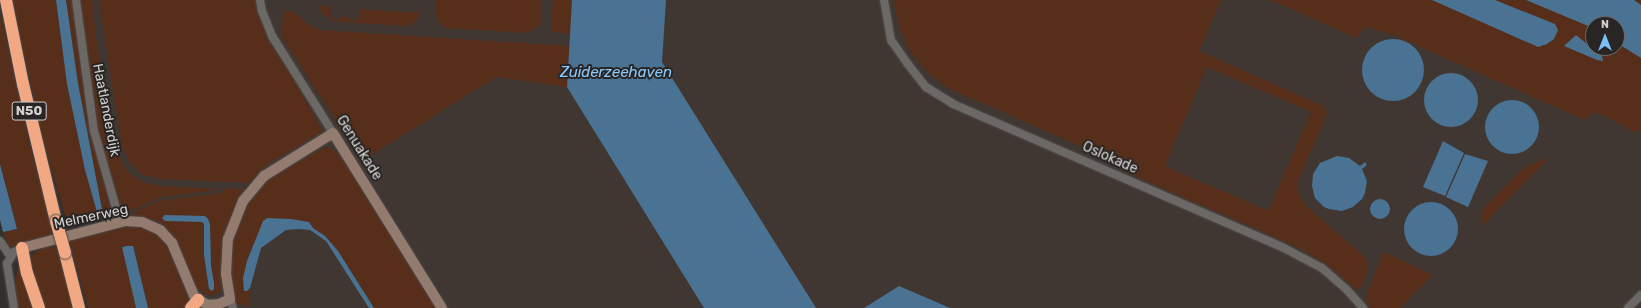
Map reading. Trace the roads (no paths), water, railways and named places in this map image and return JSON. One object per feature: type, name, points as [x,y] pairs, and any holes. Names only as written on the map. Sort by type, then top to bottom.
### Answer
[{"type":"highway","name":"N50","points":[[6,0],[25,91],[56,221],[80,308]]},
{"type":"highway","points":[[22,248],[27,273],[38,308]]},
{"type":"street","name":"Haatlanderdijk","points":[[76,0],[94,131],[120,222]]},
{"type":"street","name":"Genuakade","points":[[260,0],[262,11],[272,36],[442,308]]},
{"type":"street","name":"Oslokade","points":[[884,0],[891,40],[906,63],[926,87],[953,104],[1282,247],[1322,268],[1347,290],[1363,308]]},
{"type":"street","name":"Melmerweg","points":[[10,256],[17,249],[120,222],[142,222],[155,227],[165,234],[175,248],[194,304],[232,304],[226,274],[228,239],[243,201],[264,176],[333,133]]},
{"type":"street","points":[[0,241],[10,256],[7,264],[14,308]]},
{"type":"street","points":[[1628,308],[1641,295]]},
{"type":"water","points":[[56,0],[66,0],[78,83],[102,209],[97,212],[85,170],[67,84]]},
{"type":"water","name":"Zuiderzeehaven","points":[[572,0],[666,0],[662,62],[816,308],[704,308],[567,87]]},
{"type":"water","points":[[1432,0],[1495,0],[1555,24],[1558,30],[1554,39],[1547,44],[1538,47]]},
{"type":"water","points":[[1526,0],[1634,0],[1641,5],[1641,58],[1625,48],[1625,16],[1585,16],[1585,25]]},
{"type":"water","points":[[1576,35],[1585,42],[1585,55],[1564,46]]},
{"type":"water","points":[[1393,39],[1405,41],[1415,48],[1422,58],[1424,70],[1422,82],[1415,92],[1405,99],[1393,101],[1381,99],[1371,92],[1364,82],[1362,70],[1364,58],[1371,48],[1381,41]]},
{"type":"water","points":[[1588,56],[1602,56],[1603,61]]},
{"type":"water","points":[[1446,73],[1456,73],[1466,77],[1474,85],[1478,95],[1478,105],[1474,115],[1466,123],[1456,127],[1446,127],[1436,123],[1428,115],[1424,105],[1424,95],[1428,85],[1436,77]]},
{"type":"water","points":[[1507,100],[1517,100],[1527,104],[1535,112],[1539,122],[1539,132],[1535,142],[1527,150],[1517,154],[1507,154],[1497,150],[1489,142],[1485,132],[1485,122],[1489,112],[1497,104]]},
{"type":"water","points":[[1443,141],[1464,153],[1445,196],[1423,187]]},
{"type":"water","points":[[1465,154],[1488,161],[1468,207],[1446,197]]},
{"type":"water","points":[[1337,156],[1349,158],[1360,166],[1365,162],[1367,165],[1362,169],[1367,181],[1365,193],[1362,199],[1353,207],[1342,211],[1324,207],[1315,198],[1312,186],[1313,174],[1320,163]]},
{"type":"water","points":[[0,164],[17,229],[3,232],[0,220]]},
{"type":"water","points":[[1376,199],[1384,199],[1390,205],[1390,213],[1384,219],[1376,219],[1370,213],[1370,205]]},
{"type":"water","points":[[1426,202],[1436,202],[1446,206],[1454,214],[1458,224],[1458,234],[1454,244],[1446,252],[1436,256],[1426,256],[1416,252],[1408,244],[1404,234],[1404,224],[1408,214],[1416,206]]},
{"type":"water","points":[[165,215],[205,216],[208,219],[210,224],[211,266],[214,283],[214,289],[212,291],[209,289],[204,255],[204,224],[202,222],[165,221],[162,218]]},
{"type":"water","points":[[267,218],[291,219],[309,222],[313,228],[325,236],[338,251],[374,308],[369,308],[326,241],[310,230],[286,230],[261,248],[250,288],[247,291],[244,291],[243,278],[247,261],[263,221]]},
{"type":"water","points":[[133,246],[148,308],[136,308],[122,247]]},
{"type":"water","points":[[899,286],[950,308],[864,308]]}]
